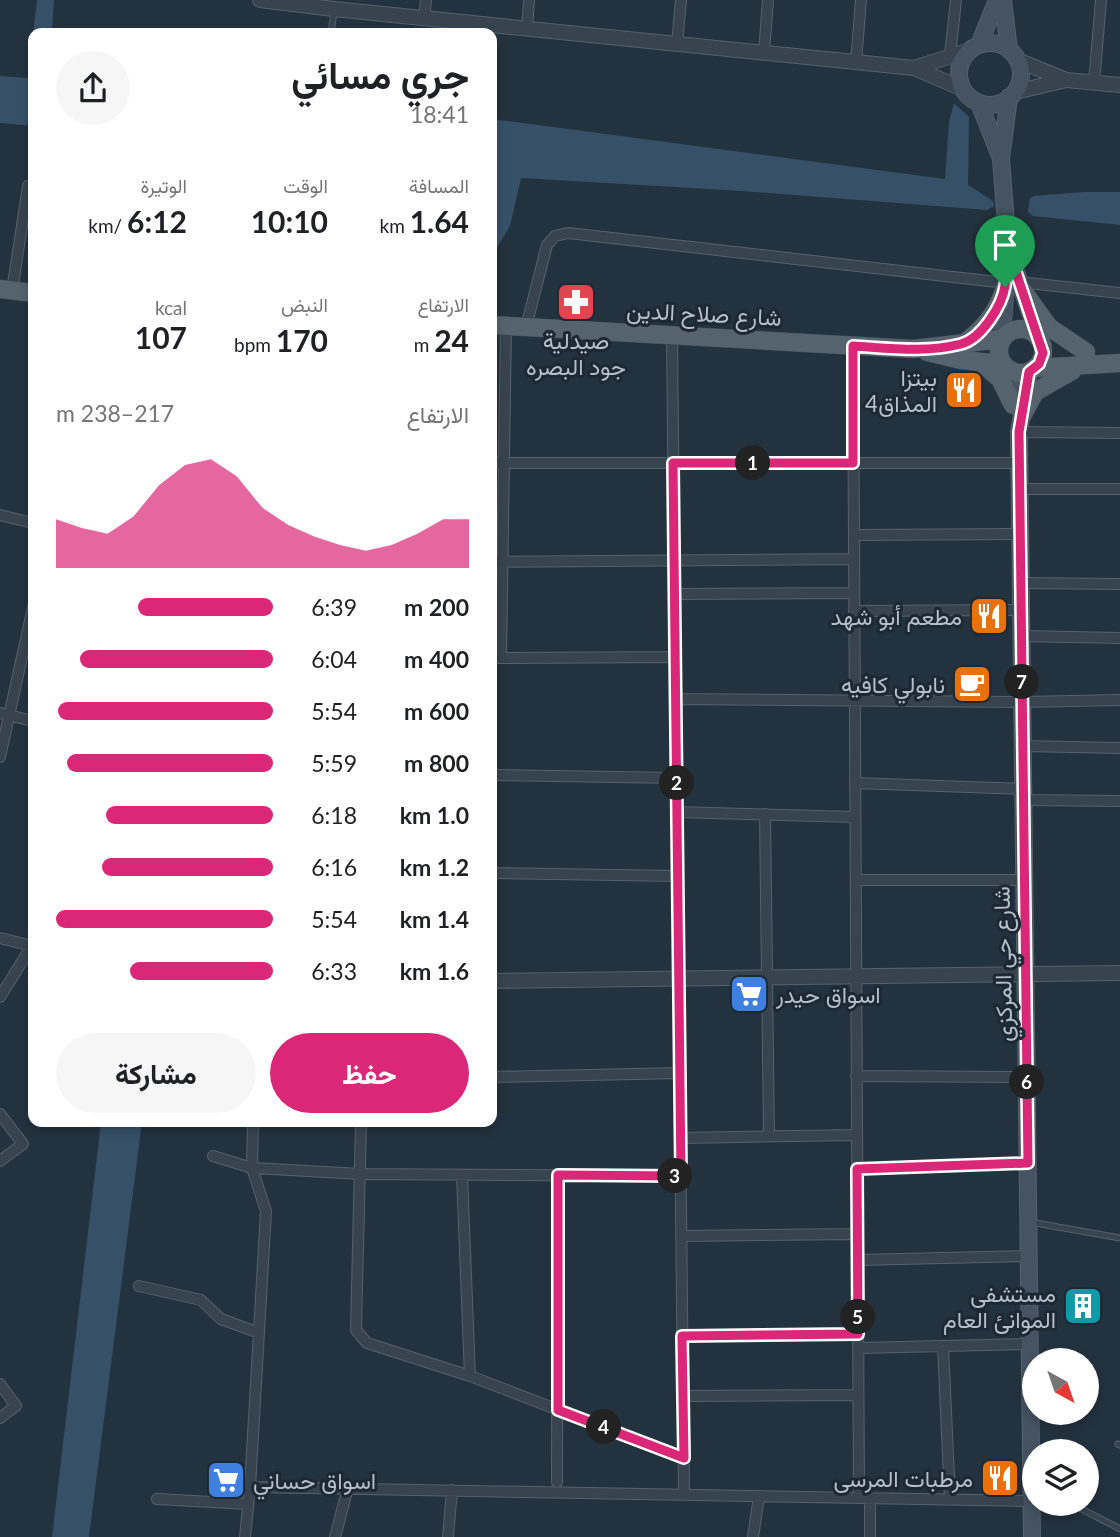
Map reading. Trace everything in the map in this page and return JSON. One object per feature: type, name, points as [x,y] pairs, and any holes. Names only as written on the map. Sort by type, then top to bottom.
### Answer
[{"type":"main road","points":[[1000,0],[974,47],[963,58],[959,79],[967,95],[979,103],[995,104],[1012,95]]},
{"type":"main road","points":[[1000,0],[1020,76],[1012,95],[1001,159],[1008,248],[1013,286],[1040,340],[1043,353],[1039,364],[1032,370]]},
{"type":"main road","points":[[974,47],[989,43],[1000,44],[1013,55]]},
{"type":"main road","points":[[979,103],[1001,159]]},
{"type":"main road","points":[[1013,286],[998,352],[1005,367],[1018,373],[1084,359],[1120,361]]},
{"type":"main road","points":[[963,344],[976,335],[991,318],[1013,286]]},
{"type":"main road","points":[[1013,286],[1049,327],[1084,359]]},
{"type":"main road","points":[[3,290],[28,292]]},
{"type":"main road","name":"شارع صلاح الدين","points":[[499,325],[913,349],[1005,367]]},
{"type":"main road","points":[[1002,339],[1011,331],[1024,329],[1040,340],[1084,359]]},
{"type":"main road","name":"شارع صلاح الدين","points":[[913,349],[1002,339]]},
{"type":"main road","points":[[1018,418],[1041,387],[1084,359]]},
{"type":"main road","points":[[978,362],[1000,379],[1018,418]]},
{"type":"main road","name":"شارع حي المركزي","points":[[1005,367],[1018,418],[1020,489],[1031,1439]]},
{"type":"main road","name":"شارع حي المركزي","points":[[1018,418],[1032,370]]},
{"type":"main road","name":"شارع حي المركزي","points":[[1031,1516],[1032,1537]]},
{"type":"street","points":[[260,0],[334,5],[424,19],[914,68],[963,89]]},
{"type":"street","points":[[424,19],[426,0]]},
{"type":"street","points":[[527,29],[529,0]]},
{"type":"street","points":[[677,45],[681,0]]},
{"type":"street","points":[[764,54],[768,0]]},
{"type":"street","points":[[856,62],[861,0]]},
{"type":"street","points":[[950,56],[956,0]]},
{"type":"street","points":[[1094,83],[1101,0]]},
{"type":"street","points":[[914,68],[974,47]]},
{"type":"street","points":[[1013,55],[1066,80],[1120,85]]},
{"type":"street","points":[[1012,95],[1066,80]]},
{"type":"street","points":[[3,290],[28,186]]},
{"type":"street","points":[[526,327],[547,245],[555,236],[568,233],[1013,286],[1120,293]]},
{"type":"street","points":[[499,325],[497,562],[854,559]]},
{"type":"street","points":[[672,336],[684,1494]]},
{"type":"street","points":[[853,346],[858,1395],[870,1537]]},
{"type":"street","points":[[1018,418],[1120,432]]},
{"type":"street","points":[[498,463],[1019,463]]},
{"type":"street","points":[[1020,489],[1120,489]]},
{"type":"street","points":[[0,515],[28,522]]},
{"type":"street","points":[[854,535],[1020,534]]},
{"type":"street","points":[[1021,583],[1120,584]]},
{"type":"street","points":[[675,594],[854,593]]},
{"type":"street","points":[[854,611],[1021,610]]},
{"type":"street","points":[[0,757],[5,714],[28,626]]},
{"type":"street","points":[[1021,636],[1120,638]]},
{"type":"street","points":[[497,658],[675,657]]},
{"type":"street","points":[[676,699],[1022,702],[1120,700]]},
{"type":"street","points":[[5,714],[28,720]]},
{"type":"street","points":[[1023,746],[1120,748]]},
{"type":"street","points":[[497,775],[677,778]]},
{"type":"street","points":[[855,783],[1120,801]]},
{"type":"street","points":[[677,812],[855,817]]},
{"type":"street","points":[[765,814],[769,1136]]},
{"type":"street","points":[[497,873],[677,876]]},
{"type":"street","points":[[856,880],[1024,880]]},
{"type":"street","points":[[0,938],[28,944]]},
{"type":"street","points":[[0,997],[28,953]]},
{"type":"street","points":[[497,981],[1120,973]]},
{"type":"street","points":[[497,1077],[680,1073]]},
{"type":"street","points":[[856,1076],[1027,1077]]},
{"type":"street","points":[[0,1114],[23,1144],[0,1161]]},
{"type":"street","points":[[245,1537],[266,1211],[252,1168],[253,1127]]},
{"type":"street","points":[[361,1127],[356,1330],[367,1343],[470,1376],[684,1458]]},
{"type":"street","points":[[680,1138],[857,1135]]},
{"type":"street","points":[[213,1156],[252,1168],[361,1174],[681,1176]]},
{"type":"street","points":[[857,1169],[1028,1163]]},
{"type":"street","points":[[462,1175],[470,1376]]},
{"type":"street","points":[[557,1482],[558,1175]]},
{"type":"street","points":[[681,1236],[857,1234]]},
{"type":"street","points":[[858,1260],[1029,1256]]},
{"type":"street","points":[[139,1286],[201,1300],[221,1319],[259,1334]]},
{"type":"street","points":[[682,1336],[858,1334]]},
{"type":"street","points":[[858,1348],[1030,1344]]},
{"type":"street","points":[[943,1346],[950,1500]]},
{"type":"street","points":[[0,1384],[16,1406],[0,1418]]},
{"type":"street","points":[[683,1396],[858,1395]]},
{"type":"street","points":[[250,1487],[1022,1501]]},
{"type":"street","points":[[335,1537],[348,1488]]},
{"type":"street","points":[[448,1537],[452,1490]]},
{"type":"street","points":[[753,1537],[759,1496]]},
{"type":"street","points":[[157,1499],[248,1504]]},
{"type":"lane","points":[[332,28],[334,5]]},
{"type":"lane","points":[[1028,1222],[1120,1238]]},
{"type":"lane","points":[[1095,1516],[1120,1529]]},
{"type":"water","points":[[37,0],[54,0],[52,28],[34,28]]},
{"type":"water","points":[[0,76],[28,78],[28,126],[0,123]]},
{"type":"water","points":[[954,103],[969,117],[968,185],[993,201],[994,206],[987,210],[742,191],[521,178],[510,226],[497,248],[497,120],[945,179],[949,122]]},
{"type":"water","points":[[1120,192],[1120,225],[1033,216],[1028,212],[1030,198],[1034,196]]},
{"type":"water","points":[[100,1127],[141,1127],[89,1537],[52,1537]]},
{"type":"place","name":"صيدلية جود البصره","points":[[576,302]]},
{"type":"place","name":"بيتزا المذاق4","points":[[964,390]]},
{"type":"place","name":"مطعم أبو شهد","points":[[989,616]]},
{"type":"place","name":"نابولي كافيه","points":[[972,684]]},
{"type":"place","name":"اسواق حيدر","points":[[749,994]]},
{"type":"place","name":"مستشفى الموانئ العام","points":[[1083,1306]]},
{"type":"place","name":"مرطبات المرسى","points":[[1000,1478]]},
{"type":"place","name":"اسواق حساني","points":[[226,1480]]},
{"type":"route","points":[[1008,248],[1043,353],[1039,364],[1029,372],[1019,432],[1028,1163],[857,1169],[858,1334],[682,1336],[684,1458],[558,1410],[558,1175],[681,1176],[673,463],[853,463],[853,346],[913,349],[963,344],[976,335],[997,311],[1005,287],[1008,248]]}]
